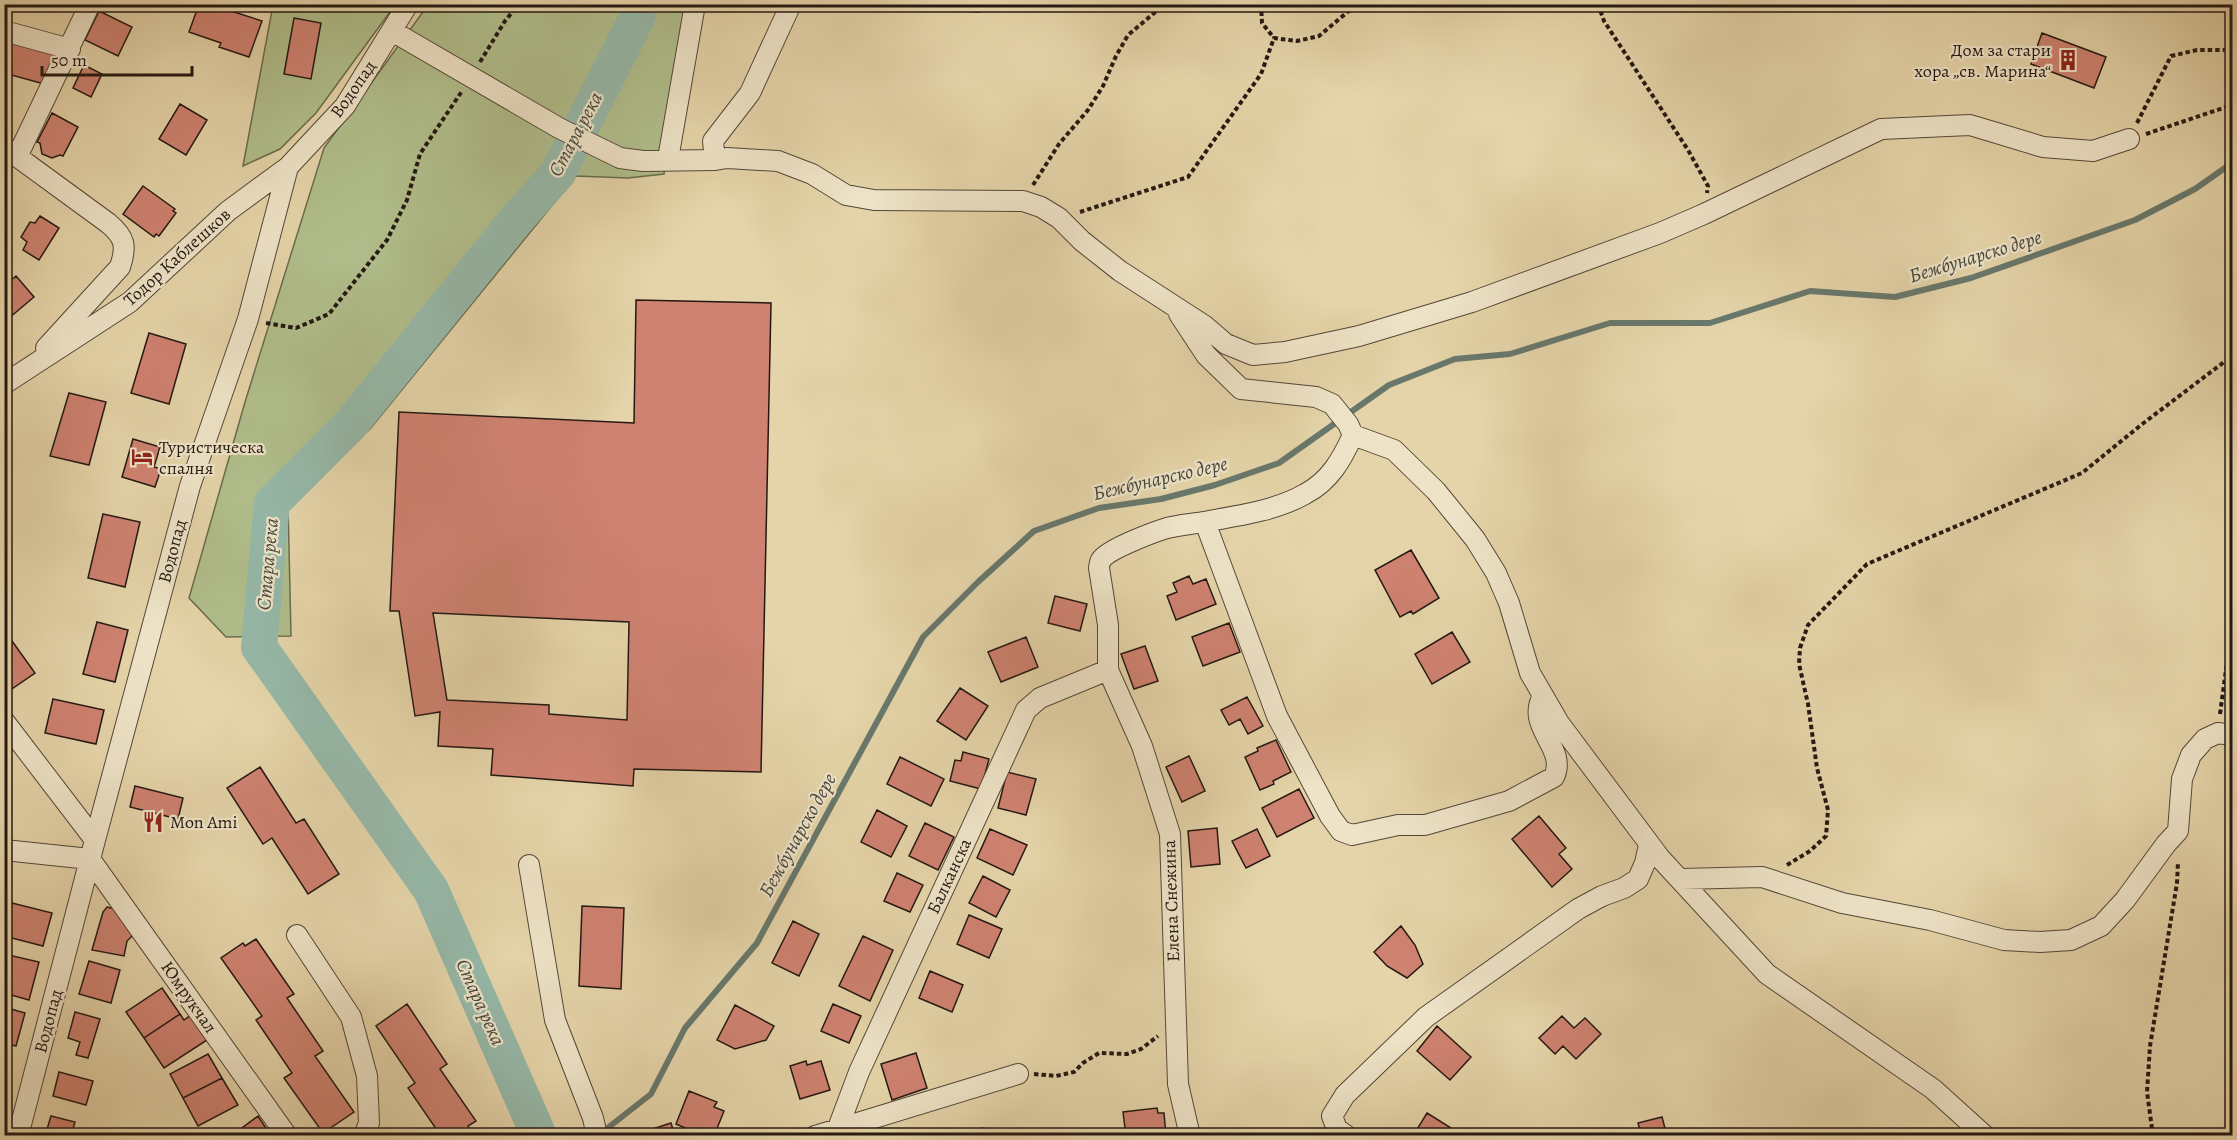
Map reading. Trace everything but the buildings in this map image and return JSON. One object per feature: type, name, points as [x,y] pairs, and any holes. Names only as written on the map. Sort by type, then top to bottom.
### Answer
[{"type":"street","points":[[30,366],[120,267],[124,253],[123,240],[119,232],[11,152],[70,49],[90,4]]},
{"type":"street","name":"Водопад","points":[[18,1136],[94,840],[190,486],[248,320],[288,167],[345,106],[408,4]]},
{"type":"street","points":[[668,159],[695,4]]},
{"type":"street","points":[[715,160],[713,141],[750,93],[791,4]]},
{"type":"street","points":[[4,31],[70,49]]},
{"type":"street","points":[[392,31],[559,128],[620,158],[643,161],[727,158],[778,161],[812,174],[846,195],[874,200],[1023,201],[1041,207],[1059,218],[1089,247],[1176,309],[1205,326],[1226,344],[1253,355],[1285,352],[1359,336],[1472,302],[1660,233],[1881,129],[1970,125],[2043,147],[2093,151],[2129,140]]},
{"type":"street","name":"Тодор Каблешков","points":[[4,384],[130,302],[228,211],[288,167]]},
{"type":"street","points":[[1176,309],[1206,355],[1241,389],[1299,394],[1316,397],[1332,404],[1350,429],[1394,450],[1436,490],[1475,539],[1496,573],[1509,603],[1530,673],[1559,723],[1660,858],[1767,974],[1933,1089],[1985,1136]]},
{"type":"street","points":[[1350,429],[1338,466],[1322,483],[1305,495],[1279,505],[1205,522],[1277,716],[1330,816],[1341,831],[1352,835],[1398,825],[1425,825],[1509,801],[1554,777],[1555,755],[1538,720],[1538,704],[1543,696]]},
{"type":"street","name":"Елена Снежина","points":[[1190,1136],[1178,1084],[1170,834],[1142,746],[1108,670],[1108,625],[1099,568],[1101,560],[1108,554],[1134,540],[1168,528],[1205,522]]},
{"type":"street","name":"Балканска","points":[[844,1132],[859,1072],[1026,710],[1040,698],[1108,670]]},
{"type":"street","points":[[4,721],[94,840]]},
{"type":"street","points":[[1680,879],[1762,877],[1842,903],[1930,920],[2004,940],[2040,942],[2071,940],[2101,926],[2125,900],[2178,831],[2182,779],[2191,755],[2205,739],[2225,734]]},
{"type":"street","points":[[1347,1136],[1337,1130],[1332,1116],[1345,1095],[1369,1071],[1426,1017],[1467,986],[1578,909],[1638,879],[1649,845]]},
{"type":"street","points":[[4,850],[90,859]]},
{"type":"street","name":"Юмрукчал","points":[[90,859],[287,1136]]},
{"type":"street","points":[[529,865],[555,1020],[593,1118],[597,1136]]},
{"type":"street","points":[[297,935],[351,1017],[368,1076],[369,1123],[364,1136]]},
{"type":"street","points":[[815,1136],[844,1132],[1018,1074]]},
{"type":"path","points":[[248,320],[296,328],[329,314],[387,240],[407,200],[420,154],[505,21],[519,4]]},
{"type":"path","points":[[1023,201],[1059,144],[1088,110],[1103,86],[1128,35],[1164,4]]},
{"type":"path","points":[[1261,4],[1262,23],[1274,38],[1297,41],[1319,36],[1357,4]]},
{"type":"path","points":[[1598,4],[1604,21],[1688,150],[1708,186],[1704,214]]},
{"type":"path","points":[[1059,218],[1188,177],[1262,74],[1274,38]]},
{"type":"path","points":[[2129,140],[2171,56],[2197,50],[2232,50]]},
{"type":"path","points":[[2129,140],[2232,105]]},
{"type":"path","points":[[1762,877],[1810,851],[1826,836],[1828,810],[1817,768],[1808,704],[1799,664],[1800,648],[1808,625],[1868,564],[2082,472],[2232,356]]},
{"type":"path","points":[[2225,734],[2232,626]]},
{"type":"path","points":[[2153,1136],[2147,1092],[2150,1046],[2177,883],[2178,831]]},
{"type":"path","points":[[1018,1074],[1056,1076],[1074,1072],[1099,1053],[1126,1054],[1141,1049],[1154,1037],[1175,1029]]},
{"type":"green space","points":[[273,5],[395,5],[316,113],[280,149],[243,166]]},
{"type":"green space","points":[[428,5],[686,5],[664,174],[628,178],[576,176],[370,429],[288,503],[291,636],[226,637],[189,598],[245,402],[324,148]]},
{"type":"waterway","name":"Стара река","points":[[539,1136],[431,890],[259,647],[272,503],[351,424],[516,220],[558,173],[637,18],[641,4]]},
{"type":"waterway","name":"Бежбунарско дере","points":[[600,1134],[651,1094],[685,1028],[757,943],[923,637],[1034,531],[1099,508],[1161,499],[1215,485],[1279,463],[1389,385],[1455,359],[1510,354],[1610,323],[1710,323],[1810,291],[1895,297],[1971,278],[2135,220],[2195,189],[2232,163]]},
{"type":"place","name":"Дом за стари хора „св. Марина“","points":[[2068,60]]},
{"type":"place","name":"Туристическа спалня","points":[[142,457]]},
{"type":"place","name":"Mon Ami","points":[[153,822]]}]
